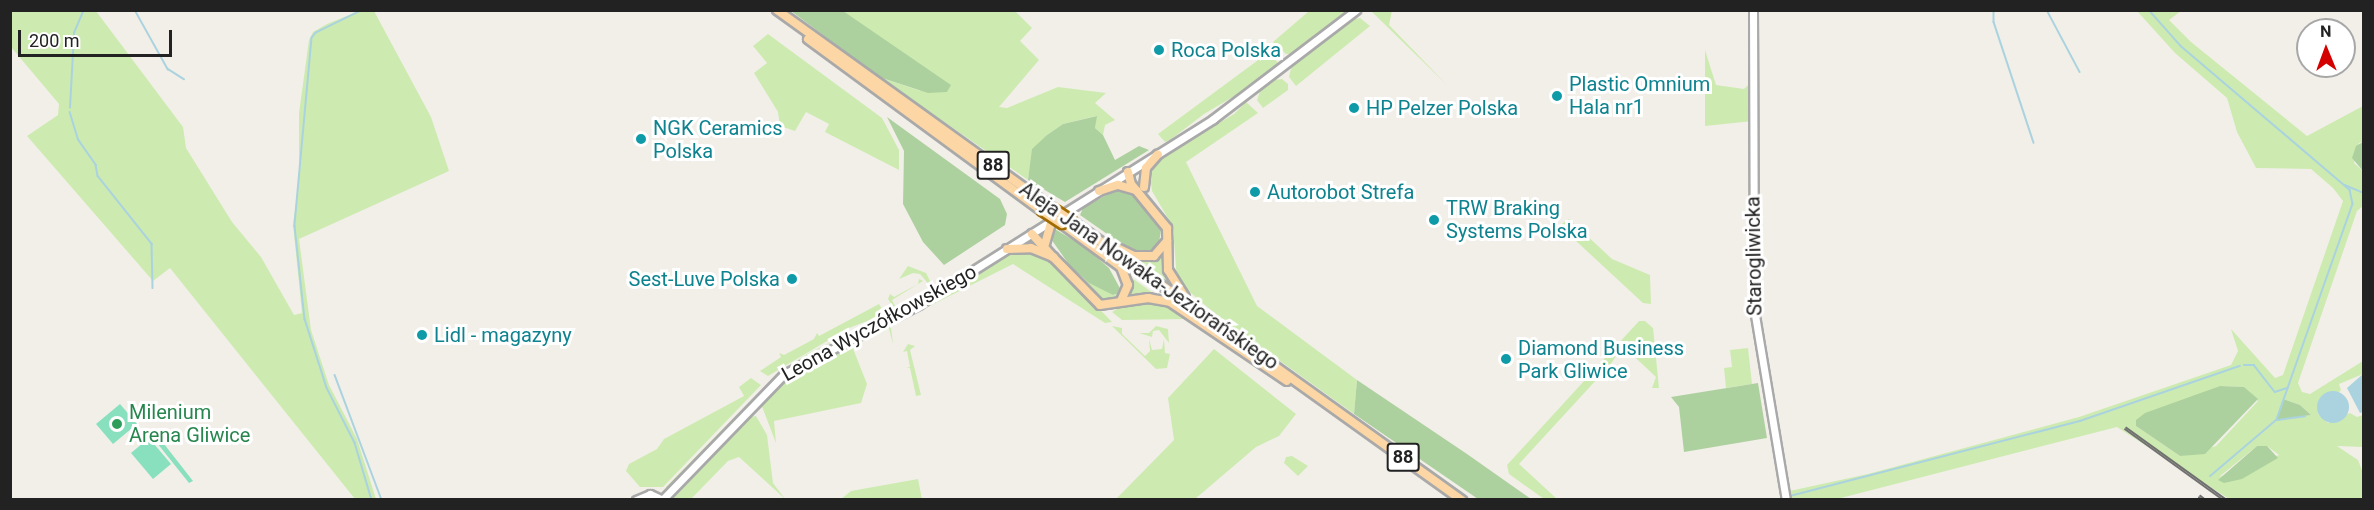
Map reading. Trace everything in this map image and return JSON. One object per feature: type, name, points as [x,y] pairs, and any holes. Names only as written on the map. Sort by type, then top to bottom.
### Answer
[{"type":"main road","name":"Aleja Jana Nowaka-Jeziorańskiego","points":[[776,10],[1462,500]]},
{"type":"main road","points":[[776,10],[893,105],[1121,267],[1128,285],[1121,301]]},
{"type":"main road","points":[[1140,189],[1146,168],[1158,154]]},
{"type":"main road","points":[[1128,172],[1167,228],[1171,279],[1203,314]]},
{"type":"main road","points":[[1099,191],[1118,185],[1140,189]]},
{"type":"main road","points":[[1042,247],[1052,220]]},
{"type":"main road","points":[[1032,234],[1042,247],[1078,279],[1095,302],[1110,306],[1121,301],[1148,298],[1170,302],[1318,402],[1344,415]]},
{"type":"main road","points":[[1092,236],[1144,257],[1161,251],[1168,240]]},
{"type":"main road","points":[[1007,249],[1042,247]]},
{"type":"street","name":"Leona Wyczółkowskiego","points":[[663,499],[784,374],[825,350],[902,315],[1158,154],[1258,88],[1356,10]]},
{"type":"street","name":"Starogliwicka","points":[[1753,10],[1754,309],[1786,500]]},
{"type":"street","points":[[636,500],[650,494],[663,499]]},
{"type":"green space","points":[[10,11],[96,11],[183,127],[186,148],[232,222],[261,257],[294,315],[302,313],[293,224],[299,182],[299,113],[309,40],[313,32],[327,24],[359,11],[374,11],[431,117],[449,171],[299,239],[311,330],[329,385],[357,439],[376,499],[355,499],[170,268],[153,281],[27,136],[58,115],[59,104],[11,47]]},
{"type":"green space","points":[[791,11],[843,11],[951,85],[947,92],[928,93],[879,77]]},
{"type":"green space","points":[[843,11],[1015,11],[1032,28],[1020,41],[1039,60],[999,107],[1007,108],[1058,87],[1106,93],[1095,103],[1115,120],[1105,125],[1103,135],[1095,128],[1096,116],[1063,124],[1047,135],[1030,167],[1028,180],[879,77],[921,91]]},
{"type":"green space","points":[[1309,11],[1347,11],[1293,54],[1286,54],[1273,42]]},
{"type":"green space","points":[[1371,11],[1392,11],[1389,25],[1447,85]]},
{"type":"green space","points":[[2137,11],[2181,11],[2169,20],[2191,42],[2307,136],[2363,106],[2363,142],[2359,143],[2354,163],[2363,171],[2363,206],[2357,211],[2298,383],[2302,392],[2310,394],[2363,361],[2363,374],[2339,384],[2341,390],[2318,414],[2328,423],[2350,413],[2357,417],[2363,415],[2363,447],[2337,446],[2358,460],[2363,473],[2363,499],[2229,499],[2117,427],[1837,499],[1786,499],[1785,492],[1868,474],[2079,417],[2231,365],[2238,351],[2231,329],[2275,378],[2283,375],[2343,201],[2333,188],[2311,169],[2256,168],[2237,132],[2227,98],[2175,53]],"holes":[[[2220,386],[2244,387],[2258,401],[2216,446],[2180,456],[2136,426],[2159,410]],[[2283,399],[2300,405],[2311,415],[2278,420]],[[2257,446],[2267,446],[2279,455],[2219,477]]]},
{"type":"green space","points":[[1360,18],[1370,26],[1296,86],[1289,77],[1292,65],[1348,20]]},
{"type":"green space","points":[[768,34],[882,118],[899,150],[899,170],[825,132],[829,124],[806,112],[795,131],[780,126],[778,112],[754,73],[767,63],[753,46]]},
{"type":"green space","points":[[1705,50],[1716,85],[1744,89],[1751,82],[1753,121],[1705,126]]},
{"type":"green space","points":[[1269,52],[1279,64],[1253,85],[1204,114],[1170,140],[1165,142],[1158,134]]},
{"type":"green space","points":[[1282,79],[1288,84],[1288,90],[1263,108],[1257,100],[1261,89],[1273,80]]},
{"type":"green space","points":[[1246,102],[1258,113],[1186,162],[1257,306],[1357,380],[1354,414],[1220,318],[1177,281],[1173,227],[1152,191],[1150,175],[1160,158],[1234,114]]},
{"type":"green space","points":[[1097,116],[1095,128],[1103,135],[1115,160],[1139,146],[1149,150],[1065,202],[1028,180],[1032,149],[1047,135],[1063,124]]},
{"type":"green space","points":[[887,117],[1000,199],[1007,214],[1005,225],[944,265],[923,242],[903,204],[904,151]]},
{"type":"green space","points":[[2364,142],[2363,171],[2352,158],[2356,146]]},
{"type":"green space","points":[[1117,189],[1134,193],[1143,204],[1161,231],[1158,248],[1144,253],[1130,250],[1080,215],[1083,208]]},
{"type":"green space","points":[[1569,219],[1612,259],[1650,275],[1651,304],[1643,303],[1576,241],[1562,237],[1559,226]]},
{"type":"green space","points":[[1055,229],[1086,248],[1109,268],[1122,292],[1113,295],[1089,283],[1070,266],[1051,239]]},
{"type":"green space","points":[[1019,250],[1040,253],[1054,262],[1112,322],[1105,323],[1013,264],[898,322],[991,263]]},
{"type":"green space","points":[[1164,252],[1169,284],[1136,260],[1151,259]]},
{"type":"green space","points":[[908,266],[926,273],[934,289],[895,310],[888,299],[890,294],[894,297],[918,284],[919,279],[923,281],[892,300],[896,308],[932,288],[920,274],[913,273],[899,279]]},
{"type":"green space","points":[[1084,278],[1113,295],[1122,292],[1118,299],[1101,301],[1089,290]]},
{"type":"green space","points":[[1132,278],[1153,293],[1154,295],[1129,297]]},
{"type":"green space","points":[[1145,300],[1169,304],[1188,319],[1122,320],[1112,312],[1125,304]]},
{"type":"green space","points":[[879,304],[885,314],[849,328],[768,376],[760,371],[781,357],[779,353],[784,355],[814,339],[817,333],[819,336]]},
{"type":"green space","points":[[1639,321],[1645,321],[1653,328],[1659,388],[1652,388],[1656,377],[1623,346],[1610,365],[1519,464],[1557,499],[1544,499],[1509,474],[1507,465]]},
{"type":"green space","points":[[888,326],[891,328],[893,344],[889,329],[852,346],[867,384],[861,403],[774,421],[776,443],[761,404],[798,369]]},
{"type":"green space","points":[[1112,326],[1122,328],[1122,334],[1145,356],[1150,351],[1149,339],[1152,350],[1162,349],[1164,339],[1165,353],[1170,354],[1167,368],[1156,369]]},
{"type":"green space","points":[[1156,326],[1168,329],[1169,343],[1159,330],[1153,331],[1152,337],[1139,333],[1149,333]]},
{"type":"green space","points":[[847,334],[799,360],[770,378],[807,354]]},
{"type":"green space","points":[[908,344],[915,346],[910,350],[921,395],[916,396],[910,368],[906,368],[910,367],[907,351],[903,352]]},
{"type":"green space","points":[[1748,348],[1752,384],[1726,388],[1724,368],[1732,367],[1730,350]]},
{"type":"green space","points":[[1214,349],[1296,414],[1279,436],[1256,447],[1195,499],[1109,499],[1117,498],[1174,440],[1168,398]]},
{"type":"green space","points":[[751,378],[761,385],[663,487],[640,487],[626,471],[629,464],[657,449],[664,439],[744,396],[739,387]]},
{"type":"green space","points":[[1357,380],[1531,499],[1478,499],[1354,414]]},
{"type":"green space","points":[[1758,383],[1767,438],[1684,452],[1679,407],[1671,397]]},
{"type":"green space","points":[[2220,386],[2244,387],[2258,399],[2205,454],[2180,456],[2136,426],[2136,420],[2145,413]]},
{"type":"green space","points":[[761,390],[700,455],[666,490],[666,487]]},
{"type":"green space","points":[[2283,399],[2300,405],[2311,415],[2277,420]]},
{"type":"green space","name":"Milenium Arena Gliwice","points":[[120,404],[137,424],[113,444],[96,424]]},
{"type":"green space","points":[[756,416],[767,435],[773,483],[785,499],[739,457],[728,461],[691,499],[673,499],[750,417]]},
{"type":"green space","points":[[157,435],[193,481],[189,483],[153,438]]},
{"type":"green space","points":[[149,438],[171,464],[153,479],[131,453]]},
{"type":"green space","points":[[2257,446],[2267,446],[2278,458],[2242,479],[2224,483],[2218,480]]},
{"type":"green space","points":[[1292,456],[1308,466],[1298,476],[1284,463],[1286,457]]},
{"type":"green space","points":[[918,479],[922,499],[841,499],[851,491]]},
{"type":"water","points":[[2363,374],[2363,412],[2360,413],[2347,388]]},
{"type":"water","points":[[2333,391],[2344,396],[2349,407],[2344,418],[2333,423],[2322,418],[2317,407],[2322,396]]},
{"type":"waterway","points":[[70,108],[74,33],[84,10]]},
{"type":"waterway","points":[[135,10],[168,69],[184,79]]},
{"type":"waterway","points":[[363,10],[316,33],[312,38],[295,226],[305,319],[327,388],[355,443],[372,500]]},
{"type":"waterway","points":[[1994,10],[1994,22],[2034,143]]},
{"type":"waterway","points":[[2047,10],[2080,72]]},
{"type":"waterway","points":[[2149,10],[2181,46],[2350,190],[2353,204],[2277,420],[2211,476]]},
{"type":"waterway","points":[[70,112],[78,139],[96,165],[98,176],[152,244],[153,288]]},
{"type":"waterway","points":[[2345,185],[2364,193]]},
{"type":"waterway","points":[[2244,365],[2254,365],[2275,392],[2287,388]]},
{"type":"waterway","points":[[1790,496],[2080,421],[2240,366]]},
{"type":"waterway","points":[[335,375],[382,500]]},
{"type":"waterway","points":[[2278,420],[2305,416]]},
{"type":"railway","points":[[2125,428],[2225,500]]},
{"type":"railway","points":[[2199,496],[2204,500]]},
{"type":"place","name":"Roca Polska","points":[[1159,50]]},
{"type":"place","name":"Plastic Omnium Hala nr1","points":[[1557,96]]},
{"type":"place","name":"HP Pelzer Polska","points":[[1354,108]]},
{"type":"place","name":"NGK Ceramics Polska","points":[[641,139]]},
{"type":"place","name":"Autorobot Strefa","points":[[1255,192]]},
{"type":"place","name":"TRW Braking Systems Polska","points":[[1434,220]]},
{"type":"place","name":"Sest-Luve Polska","points":[[792,279]]},
{"type":"place","name":"Lidl - magazyny","points":[[422,335]]},
{"type":"place","name":"Diamond Business Park Gliwice","points":[[1506,359]]},
{"type":"place","name":"Milenium Arena Gliwice","points":[[117,424]]}]
